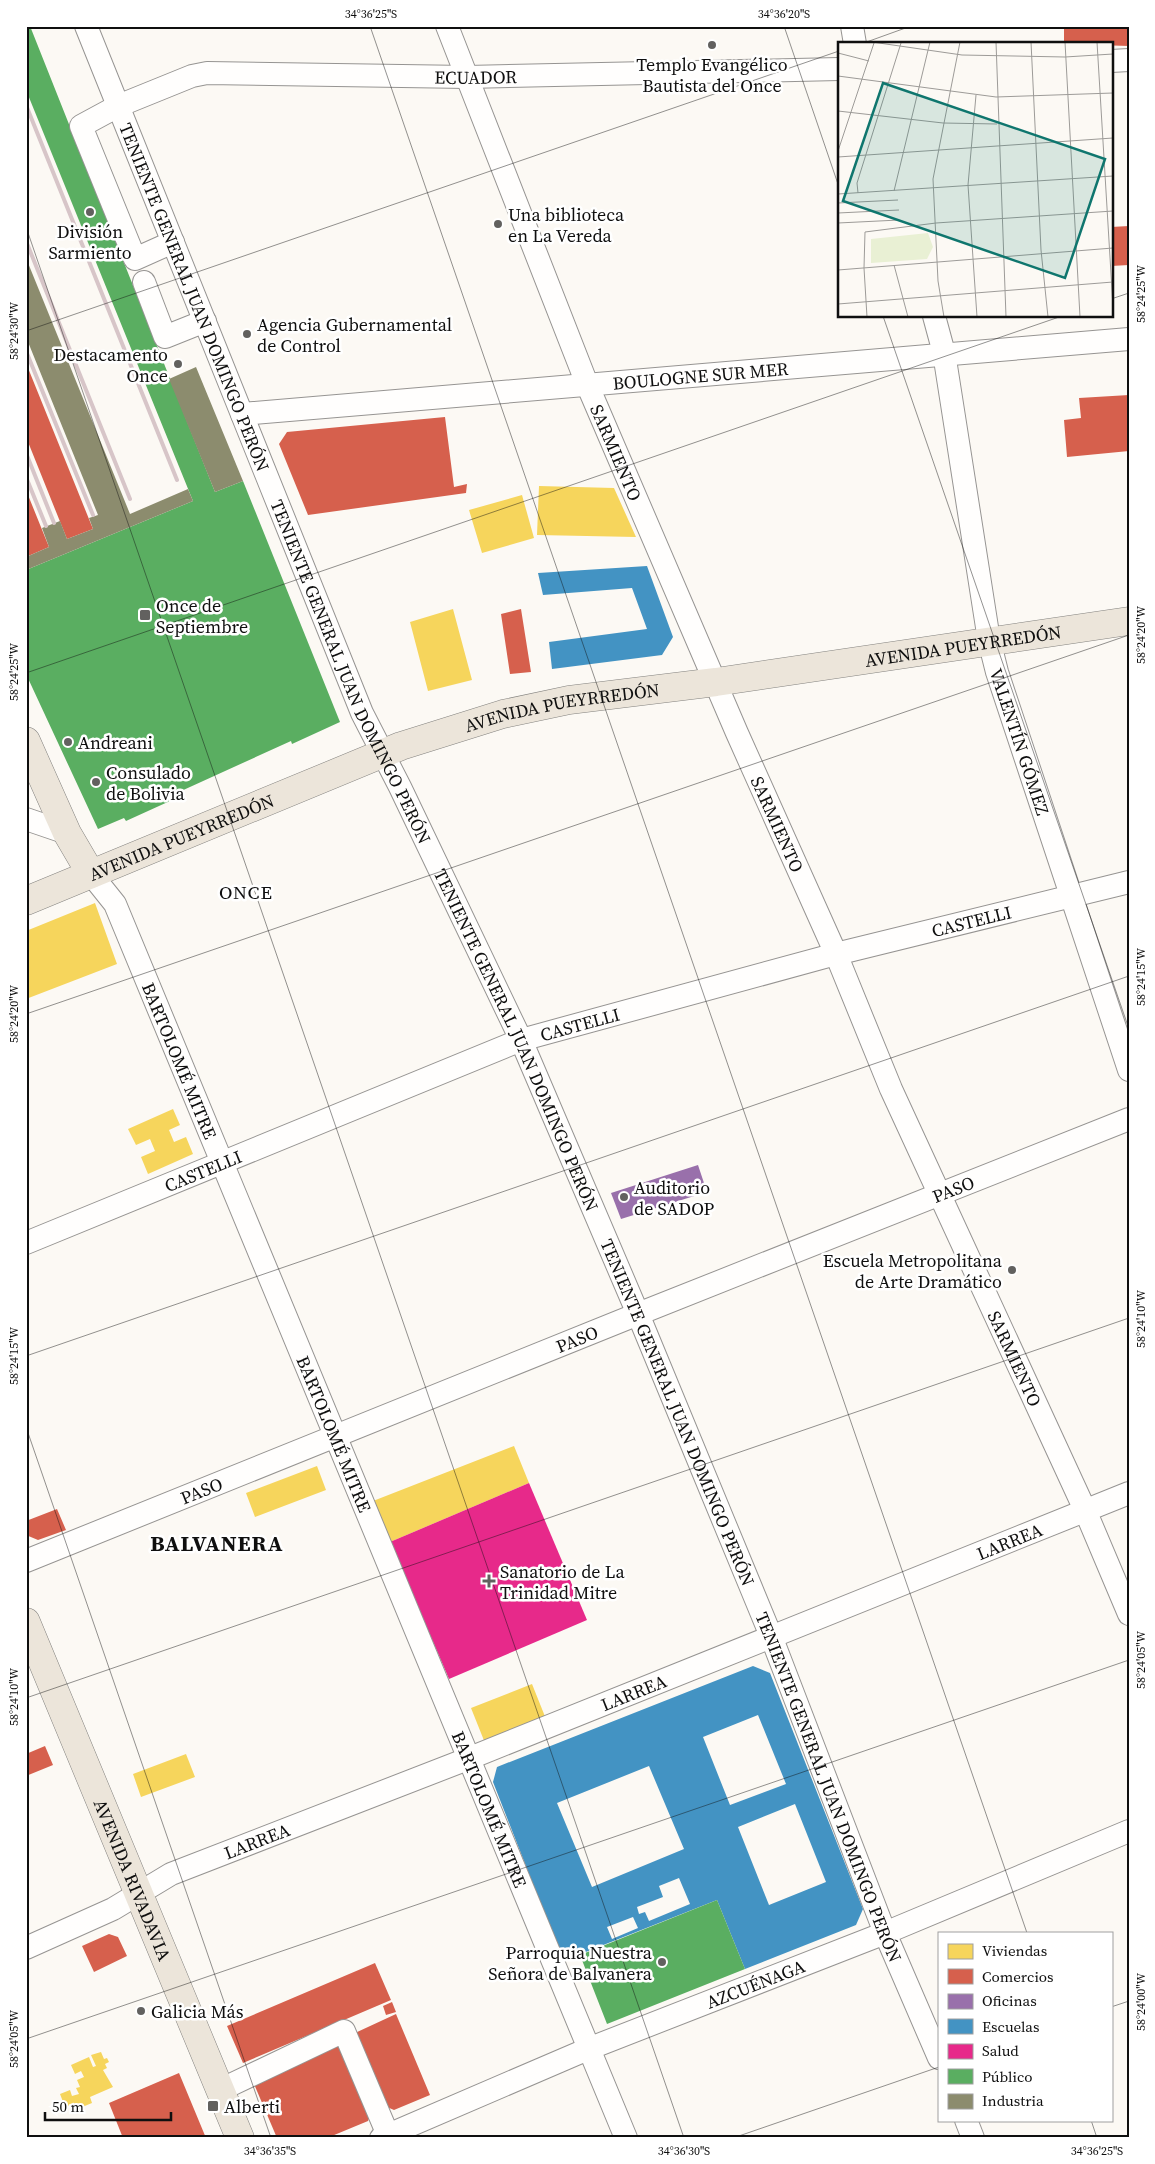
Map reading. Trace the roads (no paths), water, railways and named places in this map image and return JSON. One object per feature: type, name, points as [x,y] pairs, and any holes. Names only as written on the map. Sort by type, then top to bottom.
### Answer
[{"type":"main road","name":"AVENIDA PUEYRREDÓN","points":[[26,901],[384,753],[419,739],[468,724],[556,702],[627,691],[716,682],[989,640],[1129,621]]},
{"type":"main road","name":"BARTOLOMÉ MITRE","points":[[26,741],[67,833],[91,874]]},
{"type":"main road","name":"AVENIDA RIVADAVIA","points":[[26,1622],[240,2138]]},
{"type":"street","name":"TENIENTE GENERAL JUAN DOMINGO PERÓN","points":[[86,26],[362,713],[384,753],[520,1040],[638,1314],[771,1636],[884,1933],[938,2056]]},
{"type":"street","name":"SARMIENTO","points":[[447,26],[587,384],[836,954],[891,1089],[1085,1510],[1129,1614]]},
{"type":"street","points":[[852,26],[856,42]]},
{"type":"street","points":[[1112,61],[1129,60]]},
{"type":"street","name":"ECUADOR","points":[[173,242],[135,259],[80,126],[118,106],[192,76],[207,73],[467,77],[838,70]]},
{"type":"street","points":[[144,282],[165,337],[204,321]]},
{"type":"street","name":"VALENTÍN GÓMEZ","points":[[935,318],[944,353],[989,640],[997,672],[1129,1070]]},
{"type":"street","name":"BOULOGNE SUR MER","points":[[242,414],[944,353],[1129,339]]},
{"type":"street","points":[[26,819],[67,833]]},
{"type":"street","name":"BARTOLOMÉ MITRE","points":[[91,874],[114,904],[470,1758],[626,2138]]},
{"type":"street","name":"CASTELLI","points":[[26,1243],[520,1040],[836,954],[1129,882]]},
{"type":"street","name":"PASO","points":[[26,1561],[638,1314],[1129,1119]]},
{"type":"street","name":"LARREA","points":[[140,1894],[171,1874],[470,1758],[1129,1493]]},
{"type":"street","name":"AZCUÉNAGA","points":[[385,2136],[588,2049],[884,1933],[1129,1831]]},
{"type":"street","points":[[26,1948],[113,1909],[140,1894]]},
{"type":"street","points":[[220,2090],[344,2031],[385,2136]]},
{"type":"street","points":[[967,2122],[973,2138]]},
{"type":"railway","points":[[26,105],[177,480]]},
{"type":"railway","points":[[26,241],[130,499]]},
{"type":"railway","points":[[26,351],[93,515]]},
{"type":"railway","points":[[26,453],[54,523]]},
{"type":"railway","points":[[26,477],[46,526]]},
{"type":"place","name":"Templo Evangélico Bautista del Once","points":[[712,45]]},
{"type":"place","name":"División Sarmiento","points":[[90,212]]},
{"type":"place","name":"Una biblioteca en La Vereda","points":[[498,224]]},
{"type":"place","name":"Agencia Gubernamental de Control","points":[[247,334]]},
{"type":"place","name":"Destacamento Once","points":[[178,364]]},
{"type":"place","name":"Once de Septiembre","points":[[145,615]]},
{"type":"place","name":"Andreani","points":[[68,742]]},
{"type":"place","name":"Consulado de Bolivia","points":[[96,782]]},
{"type":"place","name":"Auditorio de SADOP","points":[[624,1197]]},
{"type":"place","name":"Escuela Metropolitana de Arte Dramático","points":[[1012,1270]]},
{"type":"place","name":"Sanatorio de La Trinidad Mitre","points":[[489,1581]]},
{"type":"place","name":"Parroquia Nuestra Señora de Balvanera","points":[[662,1962]]},
{"type":"place","name":"Galicia Más","points":[[141,2011]]},
{"type":"place","name":"Alberti","points":[[213,2106]]},
{"type":"district","name":"ONCE","points":[[246,892]]},
{"type":"district","name":"BALVANERA","points":[[217,1543]]}]
